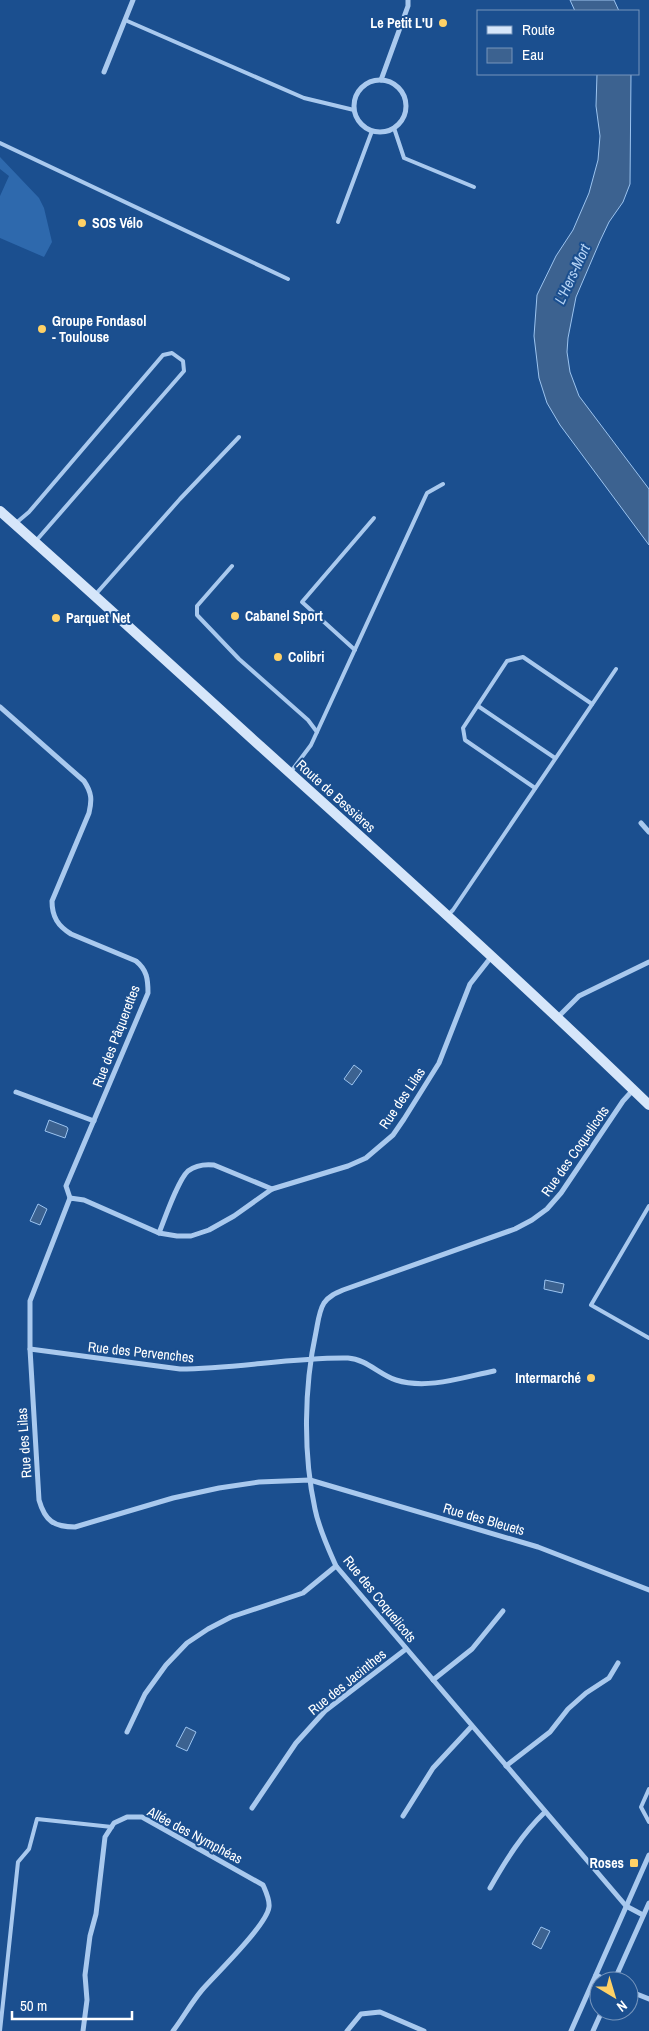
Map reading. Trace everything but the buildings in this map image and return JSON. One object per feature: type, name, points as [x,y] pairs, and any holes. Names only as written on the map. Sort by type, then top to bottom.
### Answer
[{"type":"main road","name":"Route de Bessières","points":[[0,511],[96,595],[154,651],[492,956],[649,1105]]},
{"type":"street","points":[[104,72],[133,0]]},
{"type":"street","points":[[381,80],[408,6],[408,0]]},
{"type":"street","points":[[381,80],[392,83],[401,91],[406,102],[404,116],[394,128],[384,132],[372,131],[363,127],[357,119],[354,110],[354,100],[359,90],[372,81],[381,80]]},
{"type":"street","name":"Rue des Pâquerettes","points":[[0,707],[84,781],[90,790],[92,800],[89,813],[52,901],[52,912],[57,922],[71,934],[136,961],[144,968],[148,979],[148,993],[66,1186],[70,1198]]},
{"type":"street","points":[[641,823],[649,832]]},
{"type":"street","name":"Rue des Lilas","points":[[310,1480],[259,1482],[218,1488],[173,1498],[75,1527],[62,1527],[50,1521],[42,1510],[39,1500],[30,1349],[30,1301],[70,1198],[84,1200],[159,1232],[177,1236],[191,1236],[209,1230],[255,1203],[272,1189],[348,1166],[366,1158],[393,1135],[439,1063],[470,984],[492,956]]},
{"type":"street","points":[[558,1017],[579,996],[649,962]]},
{"type":"street","name":"Rue des Coquelicots","points":[[633,1090],[623,1101],[561,1192],[547,1209],[515,1228],[334,1294],[325,1302],[320,1312],[310,1359],[307,1437],[310,1480],[321,1530],[336,1566],[626,1906],[643,1915]]},
{"type":"street","points":[[16,1092],[94,1121]]},
{"type":"street","points":[[159,1232],[182,1180],[187,1172],[196,1166],[214,1165],[272,1189]]},
{"type":"street","name":"Rue des Pervenches","points":[[30,1349],[180,1369],[204,1369],[310,1359],[351,1358],[394,1380],[416,1384],[494,1371]]},
{"type":"street","name":"Rue des Bleuets","points":[[310,1480],[538,1547],[649,1590]]},
{"type":"street","points":[[127,1732],[145,1694],[166,1664],[187,1643],[231,1616],[302,1593],[336,1566]]},
{"type":"street","points":[[433,1680],[472,1649],[503,1610]]},
{"type":"street","name":"Rue des Jacinthes","points":[[252,1808],[296,1743],[325,1711],[406,1649]]},
{"type":"street","points":[[506,1766],[550,1732],[568,1709],[586,1692],[609,1678],[618,1663]]},
{"type":"street","points":[[404,1816],[433,1768],[472,1726]]},
{"type":"street","points":[[490,1888],[508,1856],[530,1826],[545,1812]]},
{"type":"street","name":"Allée des Nymphéas","points":[[112,1827],[114,1823],[127,1817],[142,1817],[264,1885],[268,1896],[270,1908],[264,1920],[220,1973],[202,1989],[172,2031]]},
{"type":"street","points":[[83,2031],[87,2000],[85,1976],[90,1936],[96,1914],[105,1837],[112,1827]]},
{"type":"street","points":[[598,1971],[649,1855]]},
{"type":"street","points":[[618,1971],[649,1903]]},
{"type":"street","points":[[571,2031],[589,1991]]},
{"type":"street","points":[[347,2031],[361,2014],[380,2012],[424,2031]]},
{"type":"lane","points":[[125,20],[304,98],[354,110]]},
{"type":"lane","points":[[394,128],[404,158],[474,187]]},
{"type":"lane","points":[[338,222],[372,131]]},
{"type":"lane","points":[[0,143],[288,279]]},
{"type":"lane","points":[[14,524],[29,512],[163,354],[172,353],[183,361],[184,371],[35,542]]},
{"type":"lane","points":[[96,595],[180,499],[239,436]]},
{"type":"lane","points":[[290,773],[311,745],[427,493],[443,484]]},
{"type":"lane","points":[[355,650],[302,602],[374,518]]},
{"type":"lane","points":[[232,566],[198,606],[197,615],[239,659],[308,720],[317,732]]},
{"type":"lane","points":[[535,788],[465,740],[463,728],[507,660],[523,657],[592,704]]},
{"type":"lane","points":[[447,916],[454,910],[616,668]]},
{"type":"lane","points":[[478,706],[555,758]]},
{"type":"lane","points":[[649,1206],[647,1213],[627,1241],[591,1305],[649,1338]]},
{"type":"lane","points":[[649,1789],[641,1807],[649,1822]]},
{"type":"lane","points":[[0,2031],[18,1862],[29,1849],[37,1819],[112,1827]]},
{"type":"shaded area","points":[[0,157],[39,198],[44,208],[52,242],[44,257],[0,238],[0,196],[9,176],[0,169]]},
{"type":"water","points":[[570,0],[614,0],[619,10],[575,10]]},
{"type":"water","name":"L'Hers-Mort","points":[[597,75],[631,75],[630,184],[623,202],[609,222],[576,297],[567,352],[570,372],[579,396],[649,489],[649,545],[560,425],[547,403],[539,378],[534,336],[537,295],[556,256],[573,230],[589,193],[598,160],[600,136],[596,106]]},
{"type":"water","points":[[354,1065],[362,1071],[352,1085],[344,1079]]},
{"type":"water","points":[[49,1120],[67,1127],[65,1138],[45,1131]]},
{"type":"water","points":[[38,1204],[47,1209],[40,1225],[30,1221]]},
{"type":"water","points":[[545,1280],[564,1284],[562,1293],[544,1289]]},
{"type":"water","points":[[186,1727],[196,1732],[187,1751],[176,1746]]},
{"type":"water","points":[[541,1927],[550,1931],[541,1949],[532,1944]]},
{"type":"place","name":"Le Petit L'U","points":[[443,23]]},
{"type":"place","name":"SOS Vélo","points":[[82,223]]},
{"type":"place","name":"Groupe Fondasol - Toulouse","points":[[42,329]]},
{"type":"place","name":"Cabanel Sport","points":[[235,616]]},
{"type":"place","name":"Parquet Net","points":[[56,618]]},
{"type":"place","name":"Colibri","points":[[278,657]]},
{"type":"place","name":"Intermarché","points":[[591,1378]]},
{"type":"place","name":"Roses","points":[[634,1863]]}]
